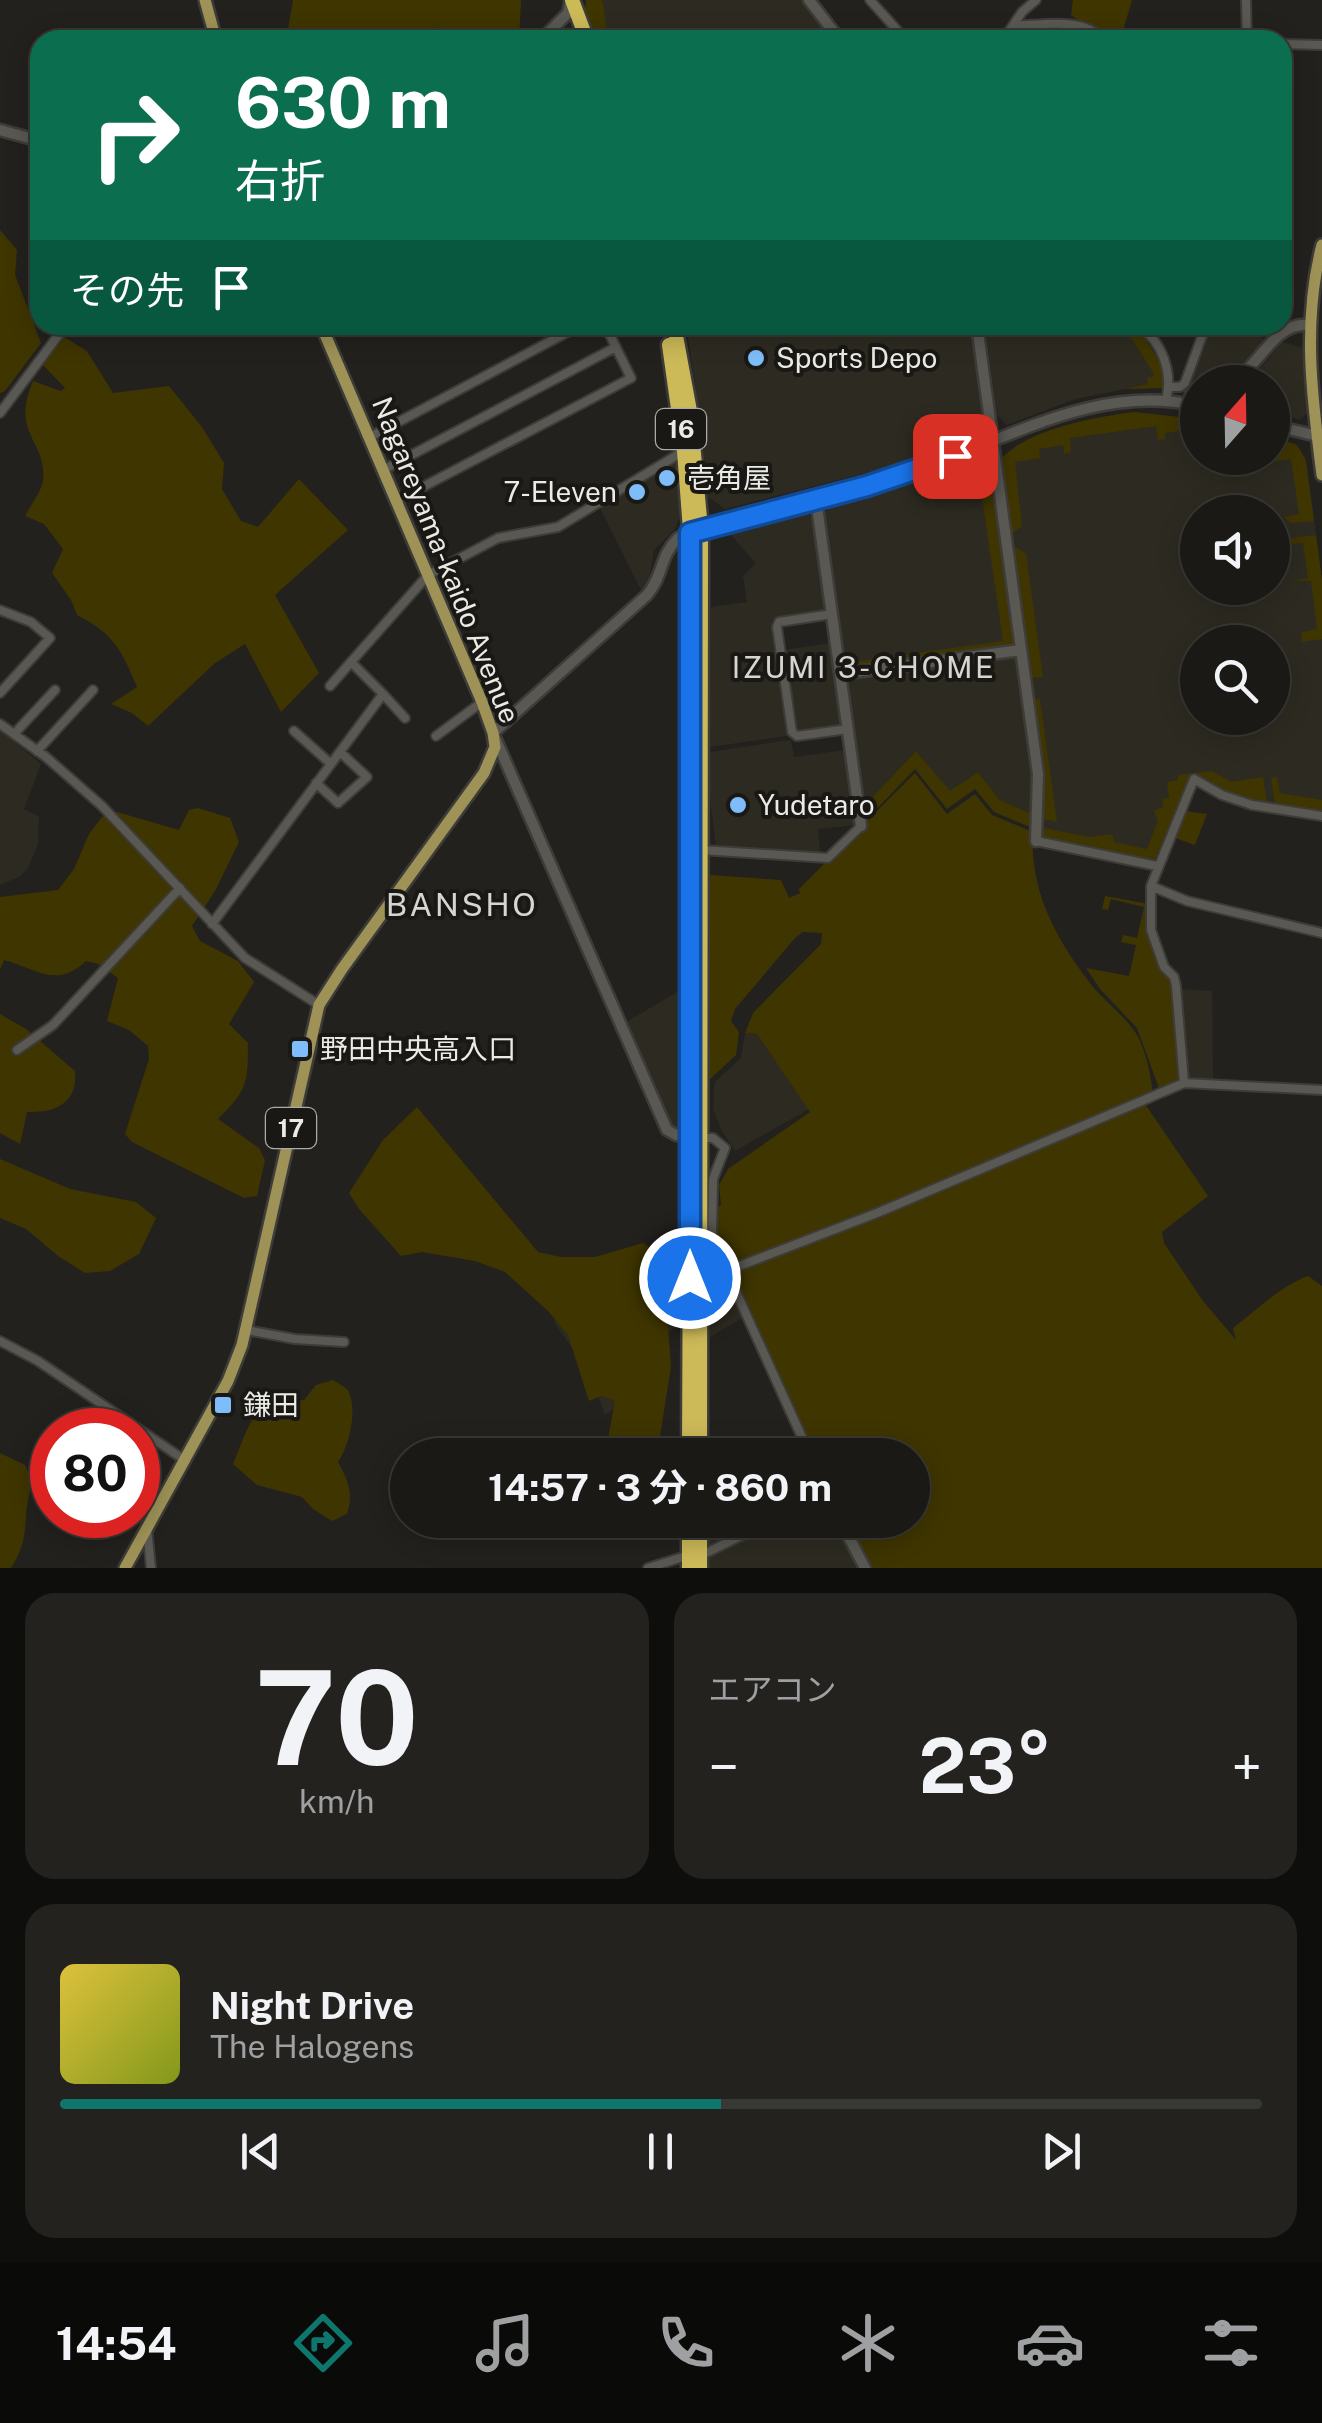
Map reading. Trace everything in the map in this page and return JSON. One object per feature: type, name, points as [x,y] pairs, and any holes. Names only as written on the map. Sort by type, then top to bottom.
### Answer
[{"type":"highway","points":[[568,3],[575,30]]},
{"type":"highway","points":[[568,3],[582,30]]},
{"type":"highway","name":"16","points":[[667,335],[696,531],[695,1137],[700,1438]]},
{"type":"highway","name":"16","points":[[676,335],[693,433],[701,850],[689,1438]]},
{"type":"main road","points":[[205,0],[213,30]]},
{"type":"main road","points":[[1322,245],[1309,325],[1322,475]]},
{"type":"main road","name":"Nagareyama-kaido Avenue","points":[[160,1505],[228,1382],[246,1330],[319,1006],[484,773],[495,747],[482,702],[326,335]]},
{"type":"main road","name":"Nagareyama-kaido Avenue","points":[[125,1568],[142,1538]]},
{"type":"street","points":[[809,0],[832,30]]},
{"type":"street","points":[[870,0],[897,30]]},
{"type":"street","points":[[1010,30],[1036,0]]},
{"type":"street","points":[[1246,0],[1247,30]]},
{"type":"street","points":[[548,30],[568,3]]},
{"type":"street","points":[[1013,26],[1080,25],[1093,30]]},
{"type":"street","points":[[1292,44],[1322,45]]},
{"type":"street","points":[[0,130],[30,139]]},
{"type":"street","points":[[1292,327],[1309,325]]},
{"type":"street","points":[[0,413],[58,335]]},
{"type":"street","points":[[370,437],[562,335]]},
{"type":"street","points":[[396,501],[631,378],[610,335]]},
{"type":"street","points":[[977,335],[1038,774],[1036,841],[1157,866]]},
{"type":"street","points":[[1149,335],[1168,366],[1170,387],[1166,401]]},
{"type":"street","points":[[1170,387],[1185,383],[1202,335]]},
{"type":"street","points":[[1254,365],[1280,335]]},
{"type":"street","points":[[383,470],[616,347]]},
{"type":"street","points":[[802,1438],[712,1239],[712,1179],[725,1148],[713,1138],[667,1130],[493,732],[647,595],[660,576],[667,550],[678,538],[918,470],[1091,406],[1128,400],[1180,403]]},
{"type":"street","points":[[1290,430],[1319,437]]},
{"type":"street","points":[[330,686],[428,575],[498,538],[558,527],[684,451]]},
{"type":"street","points":[[701,850],[828,858],[861,826],[816,500]]},
{"type":"street","points":[[0,610],[31,622],[50,638],[0,693]]},
{"type":"street","points":[[832,614],[779,622],[777,627],[792,732],[797,736],[848,729]]},
{"type":"street","points":[[840,674],[1021,650]]},
{"type":"street","points":[[351,662],[406,718]]},
{"type":"street","points":[[14,734],[55,690]]},
{"type":"street","points":[[37,751],[93,690]]},
{"type":"street","points":[[212,924],[383,694]]},
{"type":"street","points":[[436,736],[482,702]]},
{"type":"street","points":[[0,724],[102,806],[244,958],[319,1006]]},
{"type":"street","points":[[294,731],[331,764]]},
{"type":"street","points":[[316,783],[338,803],[367,776],[340,752]]},
{"type":"street","points":[[1184,1083],[1176,986],[1174,977],[1164,967],[1152,930],[1151,886],[1194,779],[1252,805],[1322,816]]},
{"type":"street","points":[[1151,886],[1188,901],[1322,933]]},
{"type":"street","points":[[16,1050],[53,1025],[180,888]]},
{"type":"street","points":[[728,1270],[877,1213],[1184,1083],[1322,1090]]},
{"type":"street","points":[[246,1330],[344,1342]]},
{"type":"street","points":[[0,1342],[38,1361],[186,1460]]},
{"type":"street","points":[[148,1538],[150,1568]]},
{"type":"street","points":[[648,1568],[694,1562],[739,1538]]},
{"type":"street","points":[[849,1538],[865,1568]]},
{"type":"shaded area","points":[[293,0],[521,0],[519,30],[288,30]]},
{"type":"shaded area","points":[[586,0],[804,0],[826,30],[592,30],[585,11]]},
{"type":"shaded area","points":[[586,0],[601,0],[607,30],[592,30],[585,11]]},
{"type":"shaded area","points":[[1073,0],[1132,0],[1123,30],[1088,27],[1071,15]]},
{"type":"shaded area","points":[[0,230],[17,250],[15,275],[30,314],[30,335],[38,335],[41,343],[0,393]]},
{"type":"shaded area","points":[[688,335],[972,335],[985,425],[972,438],[912,461],[725,509],[708,497]]},
{"type":"shaded area","points":[[986,335],[1143,335],[1164,388],[1125,389],[1075,399],[1007,425],[997,415]]},
{"type":"shaded area","points":[[1127,335],[1142,335],[1165,369],[1164,388],[1126,389],[1148,384],[1147,378],[1154,374]]},
{"type":"shaded area","points":[[1204,335],[1254,335],[1265,339],[1244,365],[1194,365]]},
{"type":"shaded area","points":[[64,337],[87,351],[113,393],[169,386],[202,427],[224,463],[222,489],[241,521],[258,527],[299,479],[348,530],[275,595],[319,673],[281,712],[245,644],[215,663],[148,726],[111,704],[137,687],[121,653],[100,629],[77,615],[52,573],[63,549],[44,524],[25,516],[43,480],[40,455],[27,426],[27,399],[33,381],[61,391],[65,388],[43,365]]},
{"type":"shaded area","points":[[1282,342],[1304,348],[1310,402],[1308,412],[1300,420],[1290,417],[1290,365],[1262,365]]},
{"type":"shaded area","points":[[1134,412],[1180,417],[1180,475],[1290,475],[1290,443],[1297,445],[1307,464],[1322,581],[1322,812],[1253,802],[1192,773],[1155,859],[1041,837],[1044,807],[1040,754],[1001,459],[1017,445],[1065,427]]},
{"type":"shaded area","points":[[1134,412],[1180,417],[1180,431],[1165,433],[1165,439],[1158,440],[1156,426],[1070,438],[1071,452],[1064,454],[1063,445],[1039,449],[1040,458],[1015,462],[1022,526],[1010,535],[1001,459],[1045,432]]},
{"type":"shaded area","points":[[1290,443],[1297,445],[1305,458],[1314,521],[1290,522],[1290,516],[1299,514]]},
{"type":"shaded area","points":[[677,458],[680,516],[675,529],[654,550],[649,581],[642,592],[598,504]]},
{"type":"shaded area","points":[[975,461],[990,467],[1016,640],[845,665],[823,515],[830,507]]},
{"type":"shaded area","points":[[975,461],[990,467],[1016,640],[1011,647],[852,670],[845,663],[1003,641],[978,470],[958,472],[958,480],[931,483],[929,478]]},
{"type":"shaded area","points":[[806,513],[814,518],[827,608],[824,612],[772,620],[788,733],[710,747],[711,607],[747,602],[743,576],[756,563],[730,534]]},
{"type":"shaded area","points":[[1316,535],[1322,581],[1322,639],[1301,642],[1302,632],[1317,629],[1311,581],[1292,581],[1308,578],[1303,543],[1290,544],[1292,538]]},
{"type":"shaded area","points":[[1012,549],[1026,554],[1043,677],[1030,678]]},
{"type":"shaded area","points":[[832,643],[843,725],[798,733],[783,650]]},
{"type":"shaded area","points":[[1012,655],[1018,659],[1034,780],[1034,815],[1000,800],[978,772],[950,792],[916,751],[863,807],[847,684],[851,678]]},
{"type":"shaded area","points":[[1040,699],[1057,822],[1043,819],[1043,781],[1033,700]]},
{"type":"shaded area","points":[[0,730],[41,764],[24,809],[39,817],[38,844],[28,868],[19,877],[0,885]]},
{"type":"shaded area","points":[[791,740],[794,757],[846,750],[855,825],[818,829],[820,853],[716,847],[710,752]]},
{"type":"shaded area","points":[[916,751],[950,791],[978,772],[1000,800],[1034,815],[1034,825],[1030,827],[994,812],[975,789],[947,809],[915,769],[867,819],[863,807]]},
{"type":"shaded area","points":[[1212,771],[1231,782],[1263,777],[1267,803],[1237,796],[1192,774],[1151,861],[1041,837],[1045,828],[1088,837],[1112,834],[1114,842],[1147,849],[1158,821],[1154,811],[1163,807],[1162,799],[1169,798],[1167,782],[1178,780],[1178,775]]},
{"type":"shaded area","points":[[915,773],[947,814],[975,794],[992,815],[1033,832],[1036,875],[1048,916],[1094,988],[1137,1034],[1153,1094],[1071,1135],[1145,1104],[1208,1196],[1162,1232],[1164,1243],[1203,1301],[1236,1340],[1233,1328],[1287,1286],[1308,1276],[1322,1286],[1322,1568],[870,1568],[855,1538],[930,1538],[930,1438],[806,1438],[717,1236],[719,1185],[728,1169],[810,1112],[757,1034],[745,1033],[753,1013],[821,944],[822,933],[803,932],[795,938],[735,1009],[731,1021],[739,1032],[736,1055],[708,1081],[709,875],[781,880],[789,898],[800,893],[799,889]]},
{"type":"shaded area","points":[[1277,777],[1280,793],[1322,800],[1322,812],[1275,804],[1271,778]]},
{"type":"shaded area","points":[[198,808],[230,818],[239,842],[192,926],[200,941],[238,961],[254,982],[229,1024],[248,1043],[246,1078],[235,1101],[218,1119],[259,1148],[265,1160],[257,1196],[244,1198],[132,1142],[125,1134],[149,1059],[148,1046],[129,1030],[107,1021],[118,978],[86,961],[56,975],[4,960],[0,970],[0,897],[58,890],[102,817],[117,812],[179,830],[189,810]]},
{"type":"shaded area","points":[[1185,811],[1207,814],[1195,845],[1172,837]]},
{"type":"shaded area","points":[[1105,896],[1149,904],[1149,931],[1174,984],[1183,1080],[1160,1091],[1137,1028],[1086,968],[1129,976],[1136,945],[1121,942],[1123,935],[1137,938],[1144,907],[1111,899],[1108,910],[1102,909]]},
{"type":"shaded area","points":[[1179,989],[1212,991],[1213,1079],[1185,1079]]},
{"type":"shaded area","points":[[681,990],[681,1129],[668,1122],[626,1022]]},
{"type":"shaded area","points":[[0,1014],[26,1029],[75,1071],[69,1099],[47,1111],[27,1112],[20,1144],[0,1133]]},
{"type":"shaded area","points":[[745,1033],[757,1034],[809,1109],[735,1151],[713,1109],[714,1087],[741,1058]]},
{"type":"shaded area","points":[[417,1107],[538,1252],[595,1257],[643,1243],[663,1257],[671,1367],[660,1438],[608,1438],[615,1401],[602,1396],[589,1401],[568,1335],[505,1272],[475,1261],[422,1252],[401,1256],[349,1193],[383,1140]]},
{"type":"shaded area","points":[[0,1159],[70,1189],[136,1202],[156,1218],[139,1254],[110,1271],[85,1273],[26,1229],[0,1218]]},
{"type":"shaded area","points":[[681,1230],[681,1324],[607,1371],[620,1404],[605,1415],[591,1375],[554,1322]]},
{"type":"shaded area","points":[[708,1238],[744,1317],[708,1338]]},
{"type":"shaded area","points":[[333,1380],[347,1389],[352,1416],[346,1447],[338,1462],[349,1487],[349,1507],[347,1514],[332,1521],[302,1497],[257,1485],[233,1464],[250,1424],[262,1410],[304,1400],[316,1385]]},
{"type":"shaded area","points":[[0,1453],[25,1465],[30,1476],[30,1494],[18,1556],[11,1568],[0,1568]]},
{"type":"shaded area","points":[[708,1538],[727,1538],[708,1547]]},
{"type":"shaded area","points":[[743,1538],[844,1538],[860,1568],[708,1568],[708,1555]]},
{"type":"place","name":"Sports Depo","points":[[756,358]]},
{"type":"place","name":"壱角屋","points":[[667,478]]},
{"type":"place","name":"7-Eleven","points":[[637,492]]},
{"type":"place","name":"Yudetaro","points":[[738,805]]},
{"type":"place","name":"野田中央高入口","points":[[300,1049]]},
{"type":"place","name":"鎌田","points":[[223,1405]]},
{"type":"district","name":"IZUMI 3-CHOME","points":[[864,668]]},
{"type":"district","name":"BANSHO","points":[[462,905]]},
{"type":"route","points":[[690,1278],[693,570],[690,533],[867,486],[955,456]]}]
